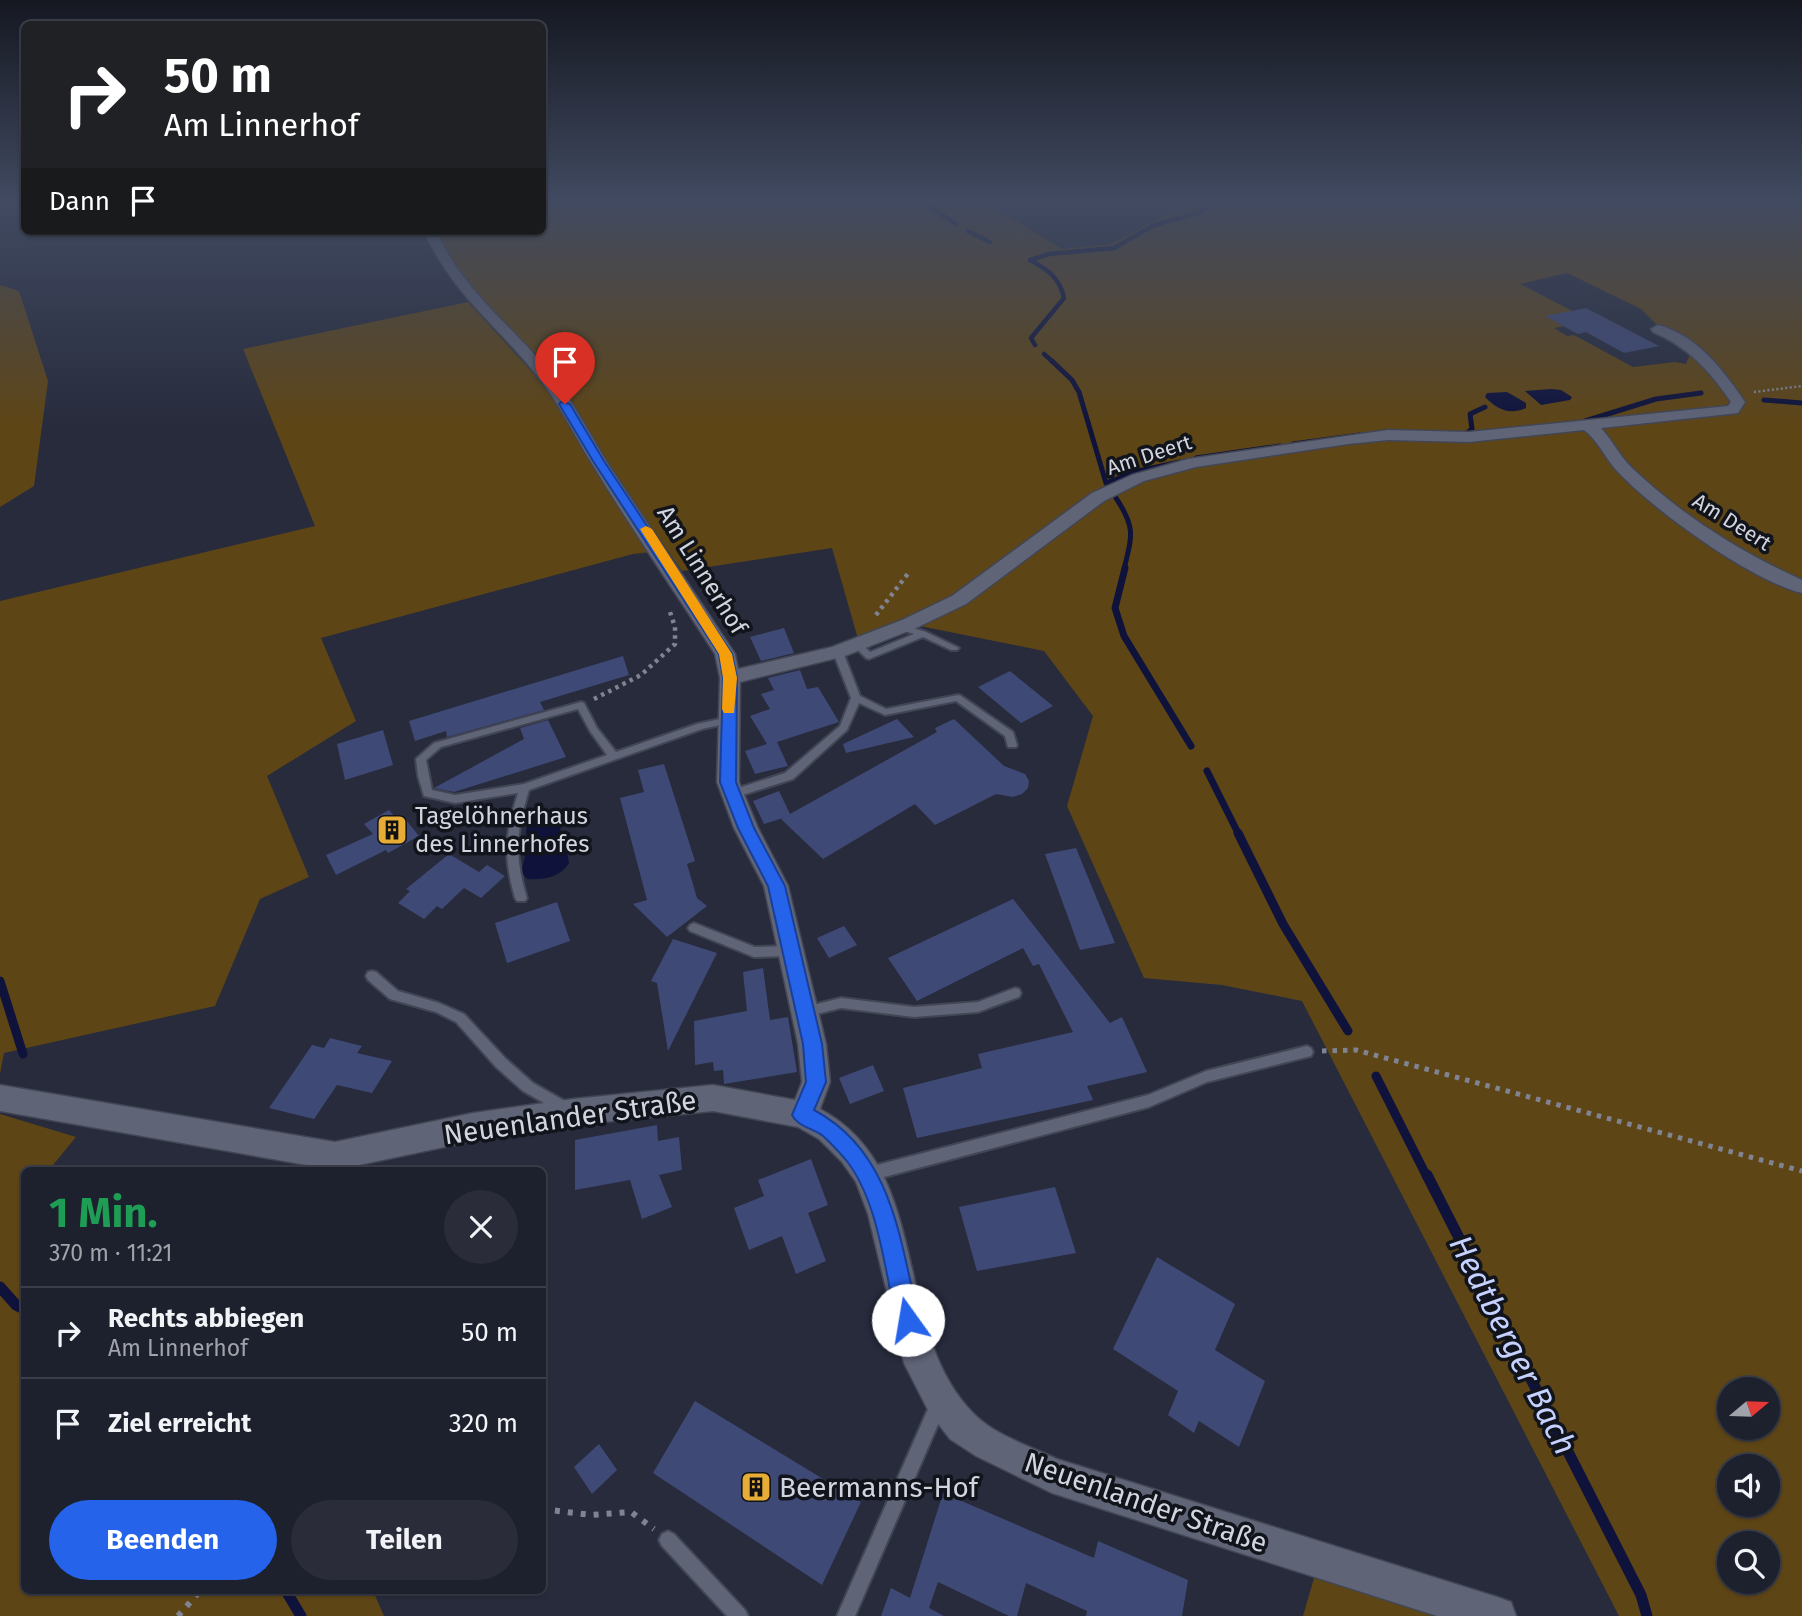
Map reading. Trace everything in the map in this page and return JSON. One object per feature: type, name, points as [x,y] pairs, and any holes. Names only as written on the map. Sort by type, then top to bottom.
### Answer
[{"type":"street","name":"Am Linnerhof","points":[[456,277],[551,384],[578,424],[598,461],[726,654],[730,678],[728,782],[746,828],[776,886],[813,1044],[816,1082],[803,1115]]},
{"type":"street","points":[[1658,328],[1698,350],[1735,397]]},
{"type":"street","name":"Am Deert","points":[[730,678],[838,652],[901,627],[959,600],[1098,497],[1149,475],[1194,462],[1388,435],[1469,437],[1733,410],[1738,402],[1735,397]]},
{"type":"street","name":"Am Deert","points":[[1587,425],[1598,431],[1620,467],[1688,523],[1739,557],[1802,587]]},
{"type":"street","name":"Neuenlander Straße","points":[[0,1098],[335,1156],[473,1127],[573,1112],[713,1098],[803,1115],[829,1129],[852,1152],[868,1174],[883,1214],[921,1363],[941,1400],[962,1427],[988,1444],[1052,1475],[1497,1616]]},
{"type":"lane","points":[[901,627],[954,648]]},
{"type":"lane","points":[[857,644],[869,656],[923,634]]},
{"type":"lane","points":[[838,652],[856,698],[885,712],[958,698],[1010,734],[1012,745]]},
{"type":"lane","points":[[733,794],[789,776],[844,728],[856,698]]},
{"type":"lane","points":[[613,756],[593,729],[581,705],[438,745],[421,758],[428,793],[455,799],[525,788],[700,726],[729,720]]},
{"type":"lane","points":[[521,898],[511,866],[510,844],[525,788]]},
{"type":"lane","points":[[694,928],[754,952],[791,951]]},
{"type":"lane","points":[[372,976],[394,995],[439,1008],[460,1018],[501,1063],[528,1087],[573,1112]]},
{"type":"lane","points":[[804,1012],[841,1003],[914,1012],[978,1007],[1015,993]]},
{"type":"lane","points":[[868,1174],[1149,1101],[1206,1077],[1307,1052]]},
{"type":"lane","points":[[846,1616],[941,1400]]},
{"type":"lane","points":[[668,1540],[739,1616]]},
{"type":"path","points":[[1735,397],[1745,393],[1802,386]]},
{"type":"path","points":[[838,652],[884,606],[910,571]]},
{"type":"path","points":[[581,705],[641,675],[675,644],[675,627],[669,608]]},
{"type":"path","points":[[1307,1052],[1356,1050],[1802,1171]]},
{"type":"path","points":[[546,1509],[591,1515],[631,1512],[668,1540]]},
{"type":"path","points":[[178,1616],[197,1594]]},
{"type":"shaded area","points":[[460,277],[1548,277],[1520,284],[1592,321],[1554,328],[1567,336],[1574,335],[1633,367],[1675,362],[1686,364],[1691,352],[1697,353],[1726,389],[1734,390],[1704,352],[1687,338],[1659,327],[1641,309],[1576,277],[1802,277],[1802,1616],[1619,1616],[1302,1001],[1222,985],[1144,978],[1067,806],[1093,716],[1044,651],[915,625],[997,579],[1087,510],[1115,492],[1139,481],[1187,467],[1209,456],[1169,464],[1128,479],[1095,496],[958,598],[891,629],[858,639],[832,548],[682,571],[604,461],[554,383]]},
{"type":"shaded area","points":[[0,285],[19,291],[48,381],[34,486],[0,507]]},
{"type":"shaded area","points":[[468,302],[545,386],[572,426],[593,466],[652,552],[633,554],[321,638],[356,721],[267,776],[309,877],[260,899],[215,1006],[4,1053],[0,1074],[0,601],[315,526],[243,349]]},
{"type":"shaded area","points":[[1561,390],[1572,397],[1570,400],[1541,405],[1525,391]]},
{"type":"shaded area","points":[[1507,392],[1526,403],[1526,408],[1504,410],[1485,397],[1487,393]]},
{"type":"shaded area","points":[[555,810],[561,816],[560,842],[566,847],[569,863],[561,872],[551,877],[527,879],[521,872],[527,849],[526,829],[532,820],[541,814]]},
{"type":"shaded area","points":[[0,1114],[76,1137],[53,1167],[21,1167],[21,1594],[374,1594],[384,1616],[0,1616]]},
{"type":"shaded area","points":[[1314,1578],[1449,1616],[1303,1616]]},
{"type":"building","points":[[1586,308],[1659,346],[1624,353],[1586,332],[1578,334],[1545,316]]},
{"type":"building","points":[[784,628],[794,653],[761,661],[750,637]]},
{"type":"building","points":[[623,656],[629,675],[540,702],[544,710],[447,737],[446,731],[415,741],[409,721]]},
{"type":"building","points":[[800,670],[807,689],[818,687],[839,722],[777,742],[788,766],[755,774],[745,751],[767,744],[750,716],[770,709],[761,694],[774,690],[768,678]]},
{"type":"building","points":[[1010,671],[1053,706],[1021,723],[978,687]]},
{"type":"building","points":[[897,719],[914,737],[846,753],[843,744]]},
{"type":"building","points":[[954,719],[1004,766],[1025,774],[1029,781],[1028,788],[1022,794],[1013,797],[996,794],[935,825],[915,804],[823,859],[781,819],[783,818],[764,824],[753,801],[779,791],[790,814],[937,732],[935,728]]},
{"type":"building","points":[[548,720],[566,757],[454,792],[434,788],[524,739],[520,728]]},
{"type":"building","points":[[383,730],[393,765],[345,780],[337,744]]},
{"type":"building","points":[[664,764],[695,861],[687,864],[697,898],[707,906],[667,937],[633,904],[647,900],[620,798],[644,792],[638,770]]},
{"type":"building","points":[[389,810],[396,818],[402,815],[419,836],[388,853],[386,850],[336,875],[326,855],[373,834],[364,824]]},
{"type":"building","points":[[1076,848],[1115,943],[1080,950],[1045,854]]},
{"type":"building","points":[[449,854],[479,872],[487,865],[505,876],[481,898],[464,888],[442,909],[437,906],[424,919],[398,903],[410,891],[406,889]]},
{"type":"building","points":[[1013,899],[1110,1023],[1122,1017],[1147,1072],[1087,1086],[1093,1100],[917,1138],[903,1088],[982,1068],[978,1054],[1073,1032],[1039,964],[1033,966],[1023,948],[917,1001],[888,958]]},
{"type":"building","points":[[557,902],[570,941],[507,963],[495,923]]},
{"type":"building","points":[[844,926],[857,945],[829,958],[817,938]]},
{"type":"building","points":[[673,939],[717,953],[668,1051],[657,983],[651,981]]},
{"type":"building","points":[[763,968],[770,1020],[788,1017],[797,1072],[724,1084],[723,1070],[714,1071],[713,1062],[695,1065],[694,1021],[747,1011],[743,972]]},
{"type":"building","points":[[330,1038],[362,1046],[357,1053],[392,1061],[372,1093],[337,1085],[314,1119],[269,1108],[312,1045],[324,1048]]},
{"type":"building","points":[[873,1065],[884,1091],[850,1104],[839,1078]]},
{"type":"building","points":[[657,1125],[658,1141],[679,1137],[682,1170],[659,1175],[672,1207],[642,1219],[630,1180],[575,1190],[575,1140]]},
{"type":"building","points":[[811,1159],[828,1205],[808,1213],[826,1261],[796,1274],[782,1236],[749,1250],[734,1208],[764,1196],[758,1180]]},
{"type":"building","points":[[1055,1187],[1076,1253],[977,1271],[959,1207]]},
{"type":"building","points":[[1157,1257],[1235,1304],[1215,1350],[1265,1381],[1239,1447],[1199,1421],[1194,1433],[1168,1415],[1178,1391],[1113,1349]]},
{"type":"building","name":"Beermanns-Hof","points":[[695,1401],[861,1502],[822,1585],[653,1473]]},
{"type":"building","points":[[599,1444],[617,1470],[592,1494],[574,1467]]},
{"type":"building","points":[[943,1493],[1094,1558],[1098,1541],[1188,1580],[1182,1616],[1086,1616],[1087,1611],[1026,1583],[1017,1616],[1009,1616],[938,1582],[929,1608],[944,1616],[881,1616],[891,1588],[910,1598]]},
{"type":"waterway","points":[[1035,345],[1031,338],[1064,298],[1054,277]]},
{"type":"waterway","name":"Hedtberger Bach","points":[[1044,354],[1054,363]]},
{"type":"waterway","name":"Hedtberger Bach","points":[[1052,361],[1072,380],[1079,392],[1106,483],[1138,471],[1180,462]]},
{"type":"waterway","points":[[1585,421],[1656,399],[1701,393]]},
{"type":"waterway","points":[[1764,400],[1802,403]]},
{"type":"waterway","points":[[1464,435],[1472,429],[1470,414],[1485,407]]},
{"type":"waterway","points":[[1293,444],[1360,435]]},
{"type":"waterway","points":[[1196,458],[1280,446]]},
{"type":"waterway","name":"Hedtberger Bach","points":[[1116,498],[1127,517],[1130,532],[1124,569]]},
{"type":"waterway","name":"Hedtberger Bach","points":[[1125,568],[1115,608],[1124,636],[1191,746]]},
{"type":"waterway","name":"Hedtberger Bach","points":[[1207,771],[1238,833]]},
{"type":"waterway","name":"Hedtberger Bach","points":[[1238,833],[1283,924],[1348,1031]]},
{"type":"waterway","points":[[0,981],[23,1054]]},
{"type":"waterway","name":"Hedtberger Bach","points":[[1376,1076],[1427,1177]]},
{"type":"waterway","name":"Hedtberger Bach","points":[[1427,1175],[1641,1595],[1647,1616]]},
{"type":"waterway","points":[[0,1287],[21,1308]]},
{"type":"waterway","points":[[288,1594],[301,1616]]},
{"type":"slow traffic","points":[[646,529],[726,654],[730,678],[729,709]]},
{"type":"place","name":"Tagelöhnerhaus des Linnerhofes","points":[[392,830]]},
{"type":"place","name":"Beermanns-Hof","points":[[756,1487]]},
{"type":"route","points":[[565,404],[598,461],[629,503],[726,654],[730,678],[728,782],[746,828],[776,886],[813,1044],[816,1082],[803,1115],[829,1129],[852,1152],[868,1174],[883,1214],[908,1320]]}]
